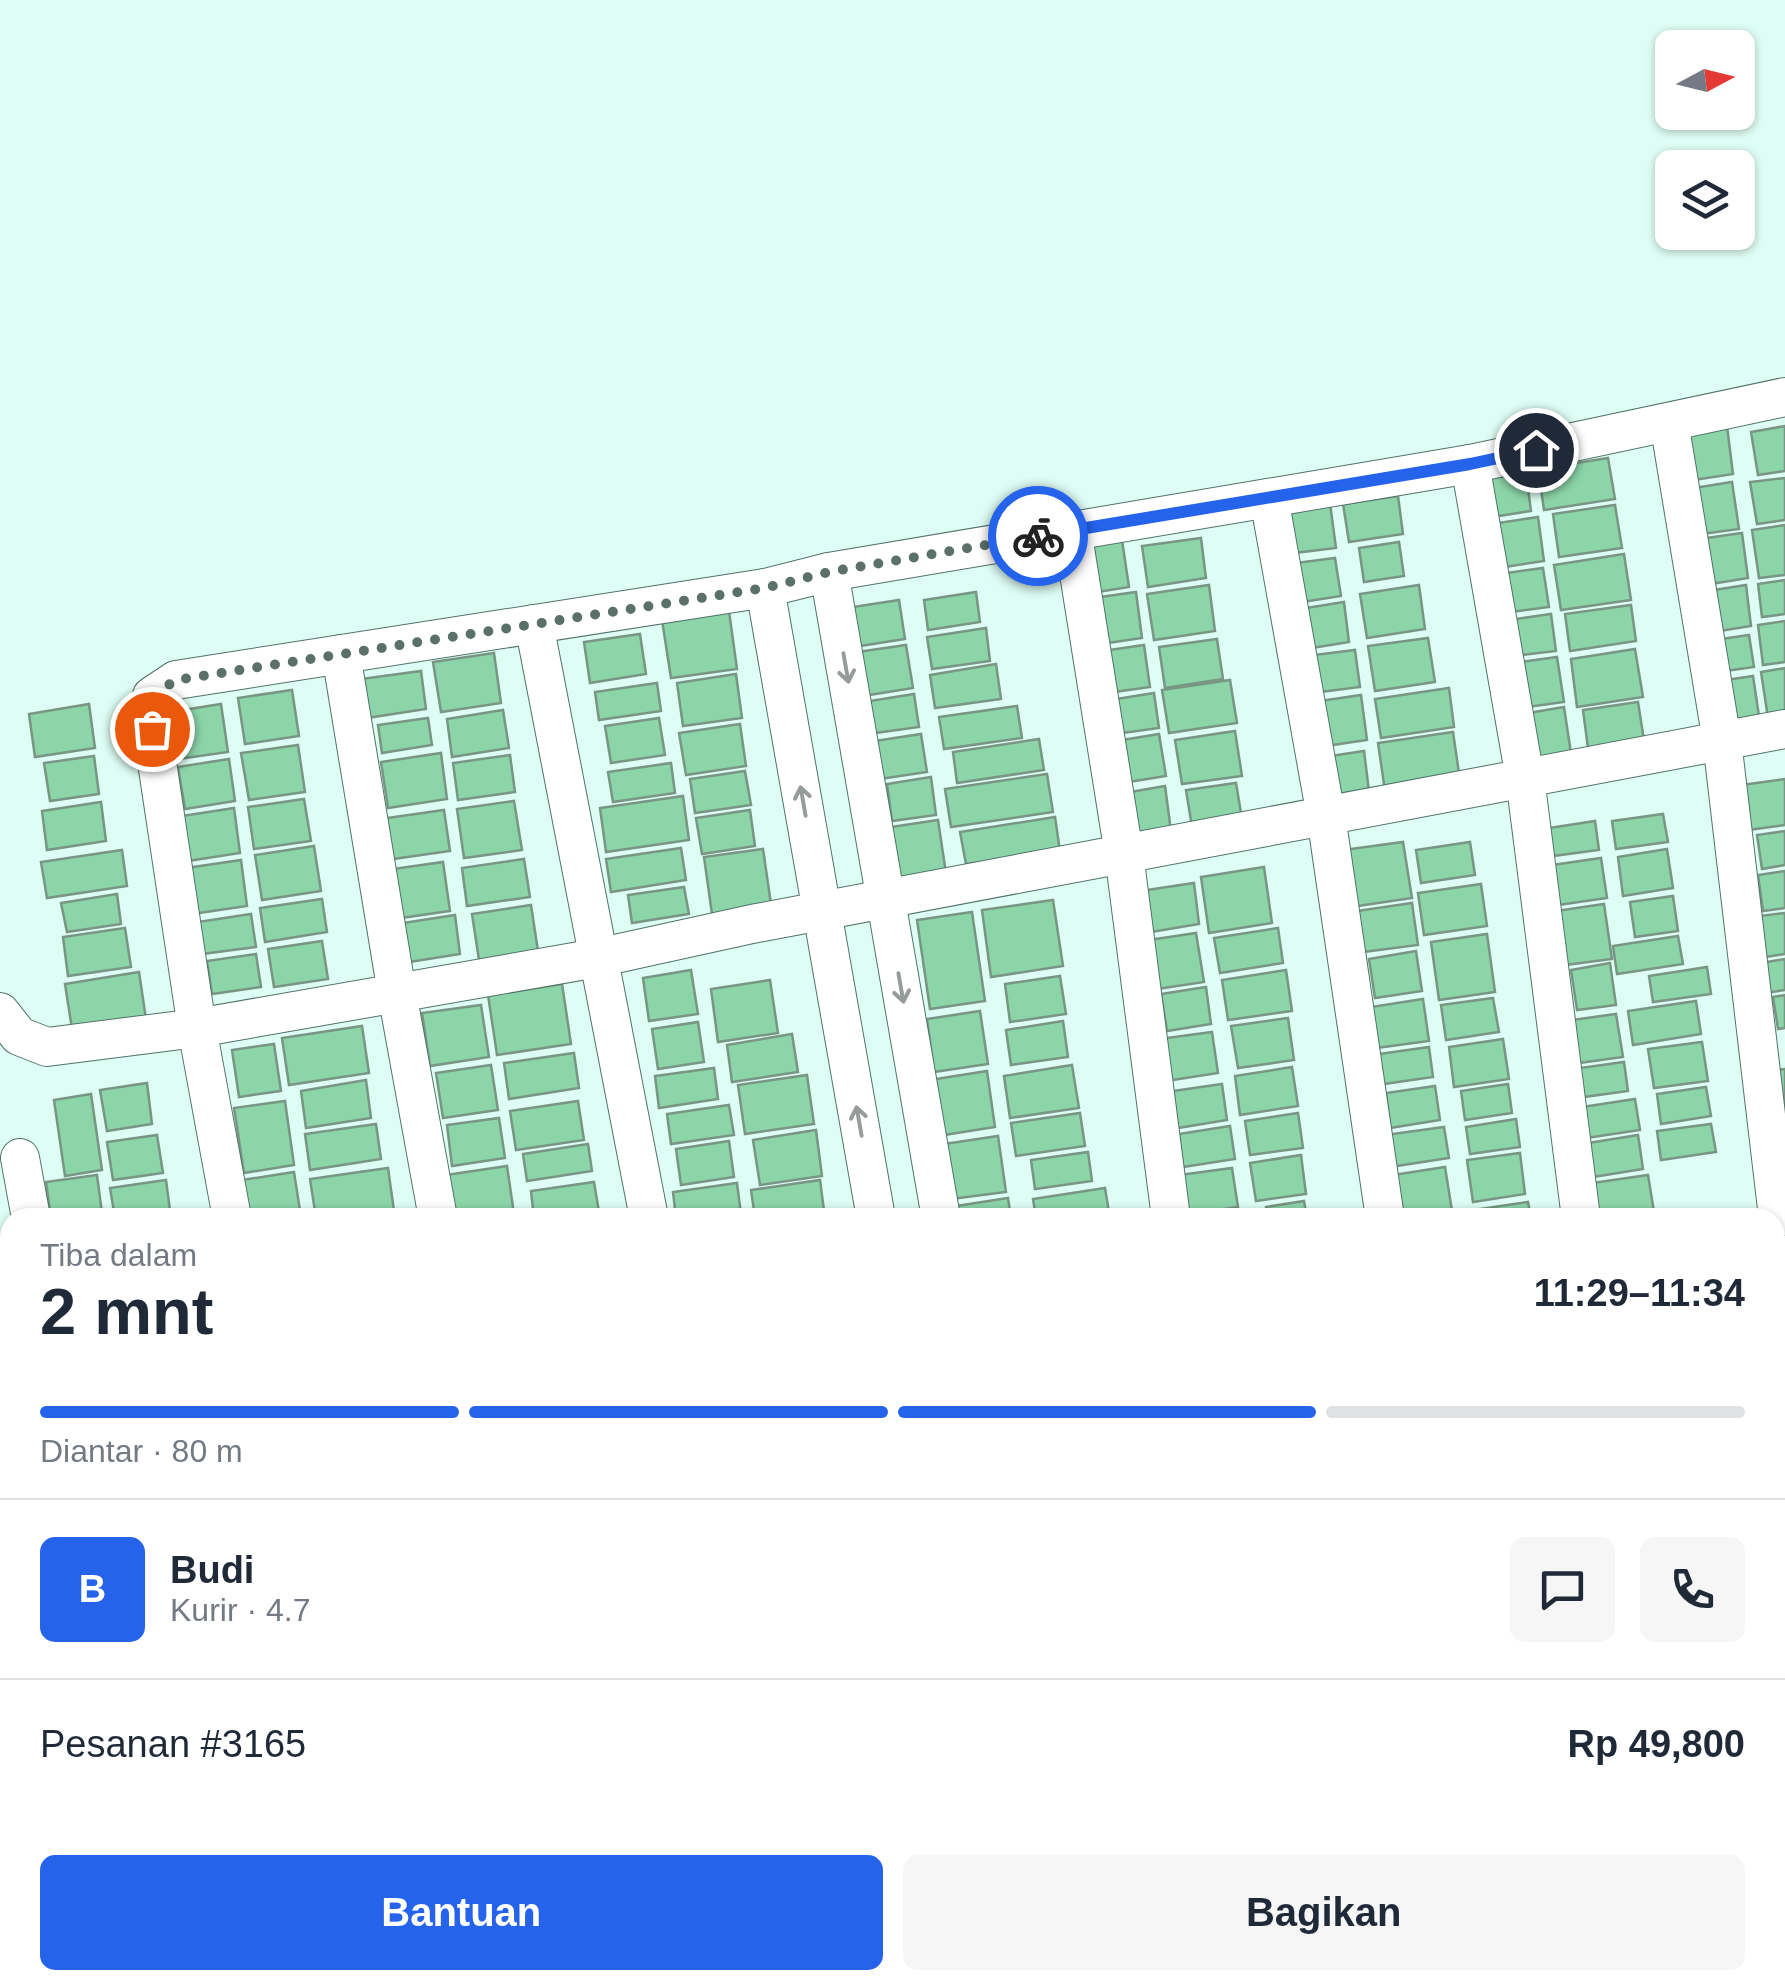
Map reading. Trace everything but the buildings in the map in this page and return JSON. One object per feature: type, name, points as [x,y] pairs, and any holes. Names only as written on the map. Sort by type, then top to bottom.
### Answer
[{"type":"street","points":[[230,1208],[197,1028],[152,729],[152,696],[176,680],[765,588],[829,572],[1470,464],[1785,397]]},
{"type":"street","points":[[1669,422],[1722,741],[1778,1208]]},
{"type":"street","points":[[1470,464],[1525,778],[1580,1208]]},
{"type":"street","points":[[1269,498],[1326,816],[1385,1208]]},
{"type":"street","points":[[1072,530],[1124,854],[1171,1208]]},
{"type":"street","points":[[829,572],[939,1208]]},
{"type":"street","points":[[765,588],[874,1208]]},
{"type":"street","points":[[534,624],[647,1208]]},
{"type":"street","points":[[341,654],[436,1208]]},
{"type":"street","points":[[13,1029],[47,1047],[197,1028],[597,958],[822,911],[1785,729]]},
{"type":"street","points":[[20,1158],[29,1208]]},
{"type":"way so far","points":[[152,729],[152,696],[176,680],[765,588],[829,572],[1038,536]]},
{"type":"route","points":[[1038,536],[1536,450]]}]
